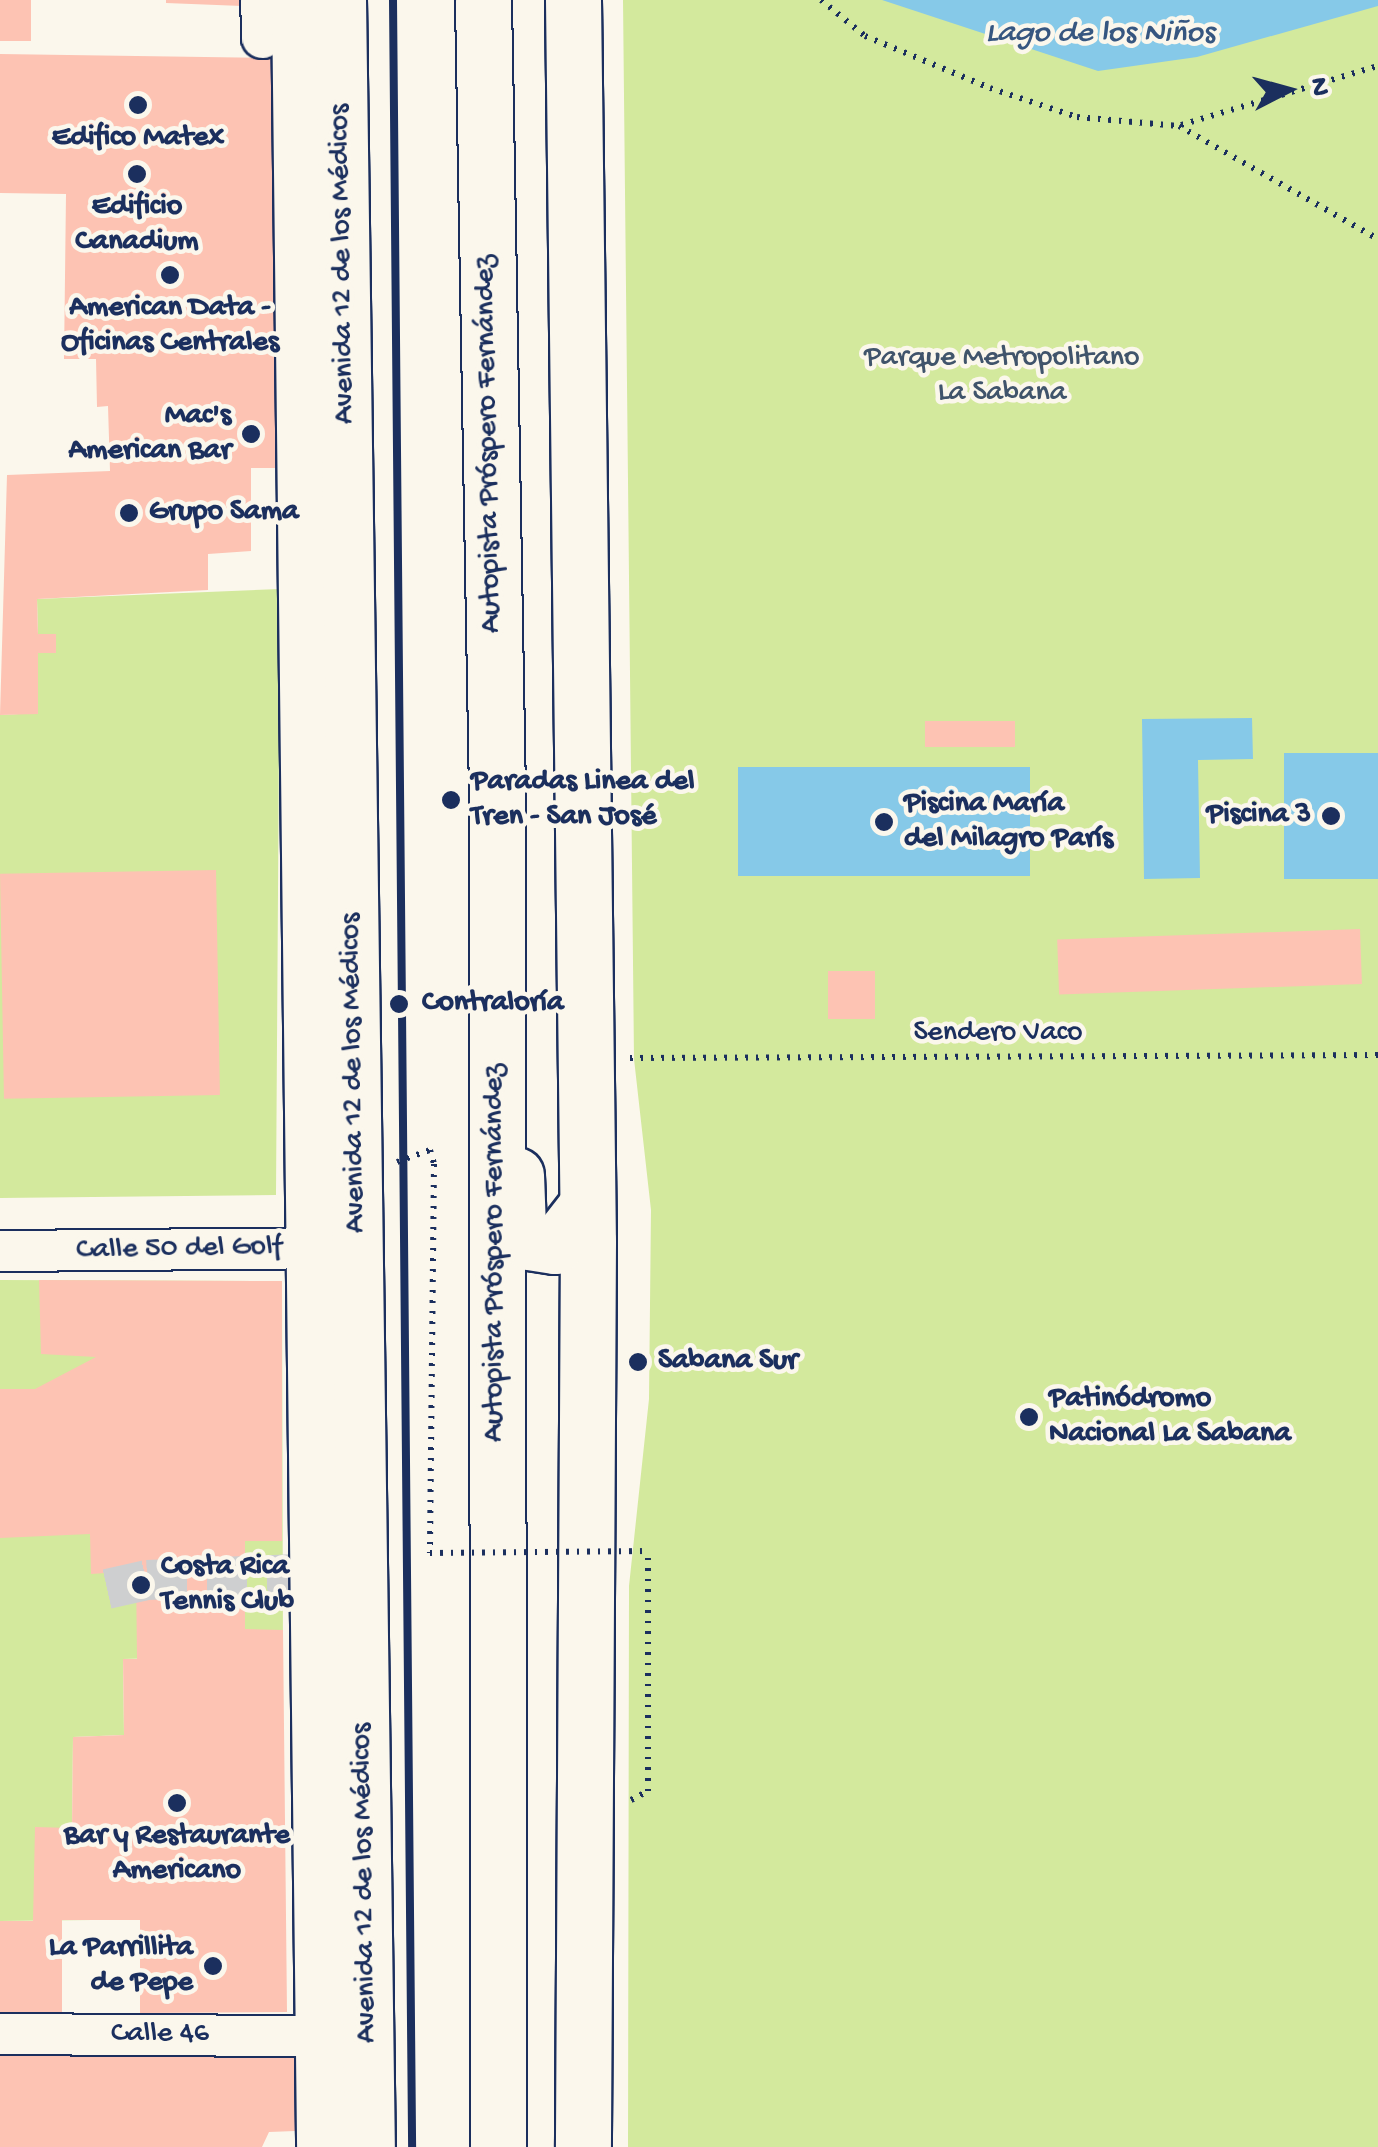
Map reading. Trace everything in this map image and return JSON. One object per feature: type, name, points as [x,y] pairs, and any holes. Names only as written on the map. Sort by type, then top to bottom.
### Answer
[{"type":"highway","name":"Autopista Próspero Fernández","points":[[482,0],[496,1055],[498,2147]]},
{"type":"highway","points":[[573,0],[588,1205],[582,2147]]},
{"type":"highway","points":[[496,1055],[514,1117],[522,1236],[555,1246],[588,1205]]},
{"type":"main road","name":"Avenida 12 de los Médicos","points":[[297,0],[336,1248],[370,2147]]},
{"type":"main road","name":"Avenida 12 de los Médicos","points":[[322,2147],[307,1584],[336,1248],[357,1182],[341,0]]},
{"type":"street","name":"Calle 50 del Golf","points":[[0,1251],[336,1248]]},
{"type":"street","name":"Calle 46","points":[[0,2034],[320,2036]]},
{"type":"path","points":[[820,0],[865,36],[990,88],[1077,117],[1180,126],[1378,66]]},
{"type":"path","points":[[1180,126],[1378,238]]},
{"type":"path","name":"Sendero Vaco","points":[[619,1058],[1378,1055]]},
{"type":"path","points":[[357,1182],[430,1150],[430,1554],[648,1551],[648,1791],[621,1805]]},
{"type":"green space","name":"Parque Metropolitano La Sabana","points":[[623,0],[1378,0],[1378,2147],[628,2147],[629,1586],[649,1399],[651,1210],[634,1059]]},
{"type":"green space","points":[[280,589],[276,1195],[0,1198],[0,715],[38,713],[38,653],[56,652],[56,635],[38,634],[37,599]]},
{"type":"green space","name":"Costa Rica Tennis Club","points":[[0,1280],[282,1281],[283,1655],[123,1659],[124,1735],[73,1737],[72,1827],[286,1918],[0,1921]]},
{"type":"water","name":"Lago de los Niños","points":[[882,0],[1378,0],[1378,6],[1197,57],[1098,71]]},
{"type":"water","points":[[1252,718],[1253,759],[1198,760],[1200,878],[1144,879],[1142,719]]},
{"type":"water","name":"Piscina 3","points":[[1284,753],[1378,753],[1378,879],[1284,879]]},
{"type":"water","name":"Piscina María del Milagro París","points":[[738,767],[1030,767],[1030,876],[738,876]]},
{"type":"building","points":[[0,0],[31,0],[31,41],[0,41]]},
{"type":"building","points":[[166,0],[243,0],[242,6]]},
{"type":"building","points":[[0,54],[275,58],[280,468],[251,468],[251,551],[208,554],[208,590],[37,599],[38,634],[56,634],[56,653],[38,653],[38,714],[0,715],[7,475],[110,471],[108,406],[97,407],[96,359],[64,359],[66,194],[0,193]]},
{"type":"building","points":[[925,721],[1015,721],[1015,747],[925,747]]},
{"type":"building","points":[[216,870],[220,1095],[4,1099],[0,874]]},
{"type":"building","points":[[1360,929],[1362,984],[1059,995],[1057,940]]},
{"type":"building","points":[[828,971],[875,971],[875,1019],[828,1019]]},
{"type":"building","name":"Costa Rica Tennis Club","points":[[39,1280],[282,1281],[282,1541],[245,1541],[245,1629],[283,1630],[287,2012],[140,2013],[140,1920],[62,1920],[62,2013],[0,2013],[0,1921],[33,1921],[35,1827],[72,1828],[73,1737],[124,1735],[123,1659],[137,1659],[136,1571],[91,1574],[90,1534],[0,1538],[0,1389],[35,1389],[96,1357],[41,1354]]},
{"type":"building","points":[[294,2046],[295,2131],[269,2132],[262,2147],[0,2147],[0,2047]]},
{"type":"tunnel","points":[[107,1589],[147,1580],[298,1574]]},
{"type":"railway","points":[[393,0],[412,2147]]},
{"type":"place","name":"Edifico Matex","points":[[138,105]]},
{"type":"place","name":"Edificio Canadium","points":[[137,174]]},
{"type":"place","name":"American Data - Oficinas Centrales","points":[[170,275]]},
{"type":"place","name":"Mac's American Bar","points":[[251,434]]},
{"type":"place","name":"Grupo Sama","points":[[129,513]]},
{"type":"place","name":"Paradas Linea del Tren - San José","points":[[451,800]]},
{"type":"place","name":"Piscina 3","points":[[1331,816]]},
{"type":"place","name":"Piscina María del Milagro París","points":[[884,822]]},
{"type":"place","name":"Contraloría","points":[[399,1004]]},
{"type":"place","name":"Sabana Sur","points":[[638,1362]]},
{"type":"place","name":"Patinódromo Nacional La Sabana","points":[[1029,1417]]},
{"type":"place","name":"Costa Rica Tennis Club","points":[[141,1585]]},
{"type":"place","name":"Bar y Restaurante Americano","points":[[177,1803]]},
{"type":"place","name":"La Parrillita de Pepe","points":[[213,1966]]}]
